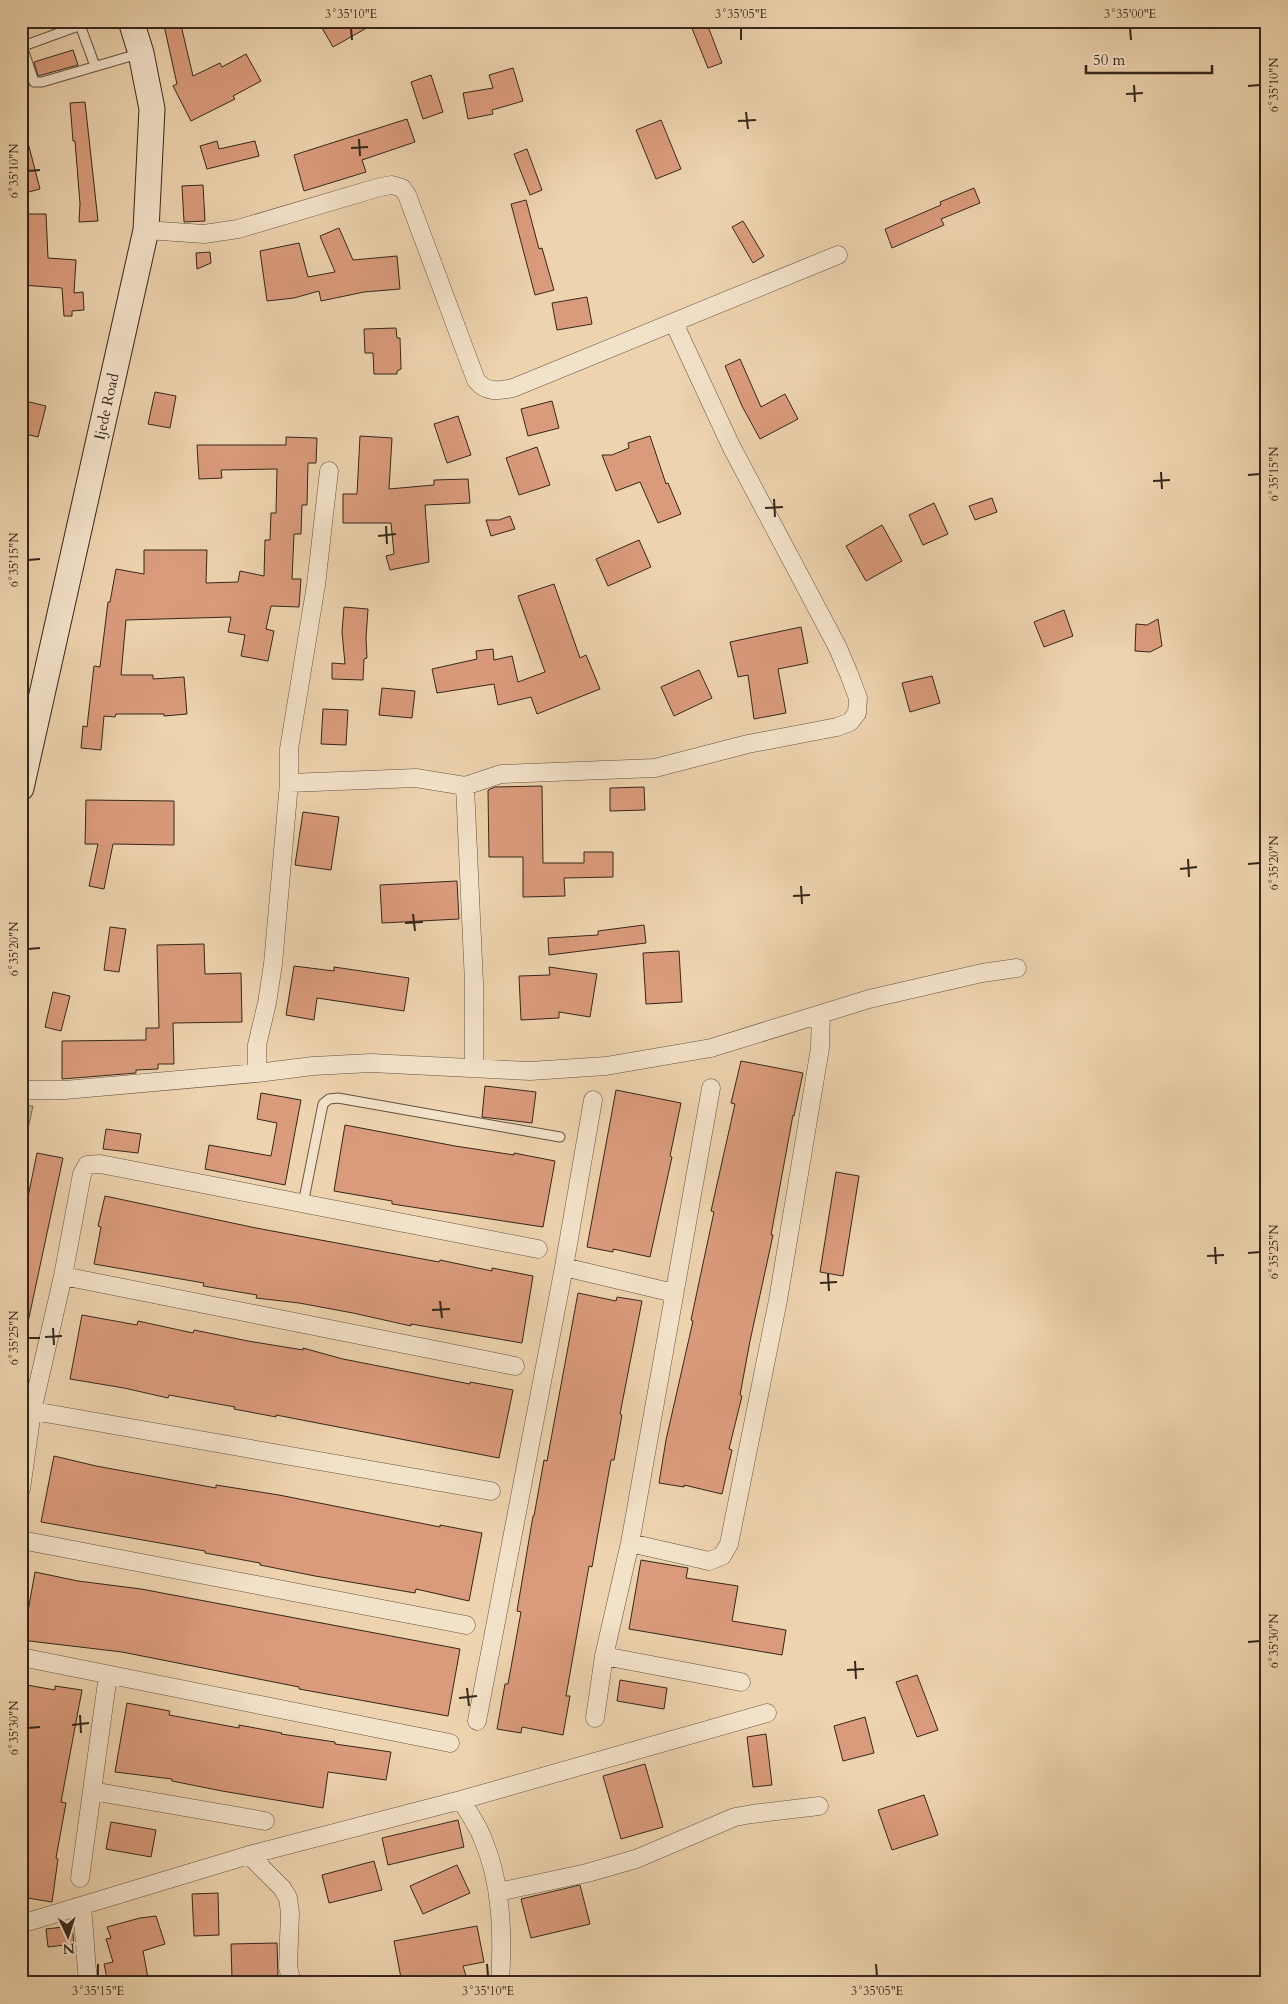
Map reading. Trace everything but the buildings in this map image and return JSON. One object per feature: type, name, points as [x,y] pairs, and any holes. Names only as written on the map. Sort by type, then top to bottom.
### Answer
[{"type":"main road","name":"Ijede Road","points":[[21,788],[24,759],[146,230],[152,109],[141,53],[131,21]]},
{"type":"street","points":[[146,230],[204,234],[238,229],[380,186],[392,185],[402,188],[407,195],[476,380],[482,388],[495,392],[513,388],[838,255]]},
{"type":"street","points":[[289,783],[416,778],[465,786],[501,774],[655,768],[748,744],[837,727],[850,722],[857,713],[858,698],[838,648],[731,446],[674,323]]},
{"type":"street","points":[[257,1073],[258,1045],[267,1003],[272,964],[289,783],[289,749],[316,585],[329,471]]},
{"type":"street","points":[[465,786],[474,982],[474,1067]]},
{"type":"street","points":[[21,1090],[65,1090],[257,1073],[313,1066],[371,1063],[530,1071],[606,1066],[711,1048],[869,999],[982,973],[1017,968]]},
{"type":"street","points":[[630,1543],[708,1560],[722,1556],[729,1544],[778,1300],[820,1048],[821,1014]]},
{"type":"street","points":[[595,1718],[604,1656],[630,1543],[711,1088]]},
{"type":"street","points":[[477,1721],[564,1267],[593,1100]]},
{"type":"street","points":[[21,1489],[27,1410],[63,1276],[82,1174],[87,1165],[100,1164],[538,1249]]},
{"type":"street","points":[[564,1267],[674,1293]]},
{"type":"street","points":[[63,1276],[515,1366]]},
{"type":"street","points":[[27,1410],[491,1491]]},
{"type":"street","points":[[21,1540],[466,1625]]},
{"type":"street","points":[[604,1656],[741,1682]]},
{"type":"street","points":[[21,1657],[450,1742]]},
{"type":"street","points":[[80,1878],[108,1674]]},
{"type":"street","points":[[21,1924],[248,1855],[461,1800],[767,1713]]},
{"type":"street","points":[[92,1791],[265,1821]]},
{"type":"street","points":[[461,1800],[482,1836],[498,1892],[502,1958],[500,1983]]},
{"type":"street","points":[[498,1892],[622,1863],[735,1817],[819,1806]]},
{"type":"street","points":[[248,1855],[282,1888],[288,1898],[290,1913],[288,1966],[292,1983]]},
{"type":"street","points":[[82,1906],[88,1983]]},
{"type":"lane","points":[[92,21],[26,44],[23,49],[34,82],[42,82],[141,53]]},
{"type":"lane","points":[[80,25],[95,66]]},
{"type":"lane","points":[[303,1204],[323,1104],[328,1099],[338,1098],[560,1137]]},
{"type":"green space","points":[[21,1105],[33,1106],[21,1161]]}]
